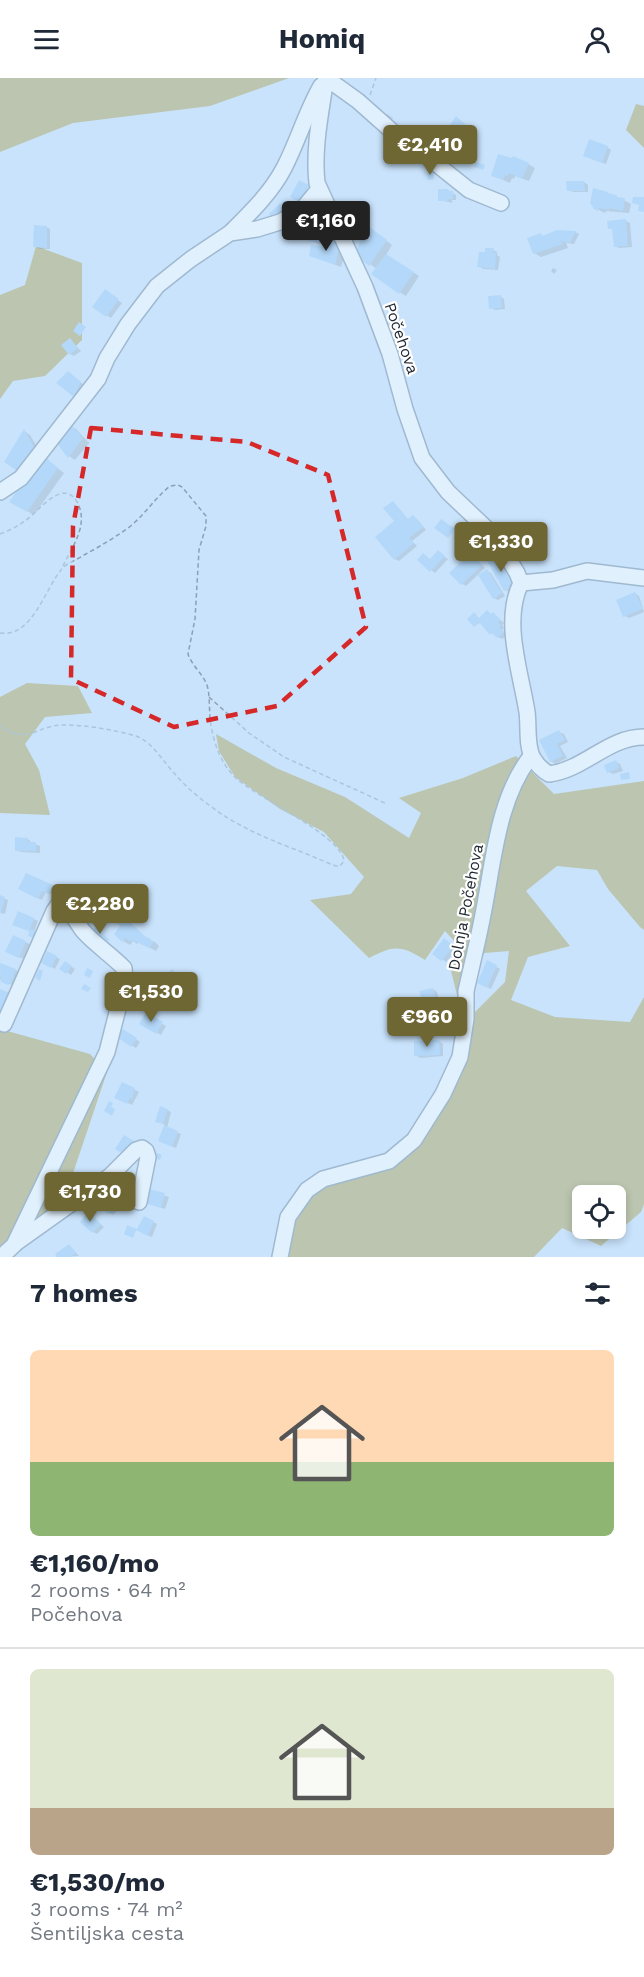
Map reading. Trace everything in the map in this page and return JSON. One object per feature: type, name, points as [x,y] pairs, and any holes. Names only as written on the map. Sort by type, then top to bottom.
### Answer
[{"type":"street","points":[[0,492],[21,478],[98,379],[107,358],[128,324],[157,286],[191,259],[230,233],[276,182],[326,78],[469,190],[501,203]]},
{"type":"street","name":"Počehova","points":[[326,78],[316,171],[319,189],[335,218],[365,287],[390,354],[405,409],[423,458],[448,492],[488,530],[512,564],[521,583]]},
{"type":"street","points":[[230,233],[280,222],[301,211],[319,189]]},
{"type":"street","points":[[644,578],[587,572],[553,580],[521,583],[517,592],[513,629],[531,756],[539,767],[549,774],[561,773],[615,743],[644,737]]},
{"type":"street","name":"Dolnja Počehova","points":[[280,1257],[288,1217],[307,1190],[323,1179],[389,1161],[414,1140],[443,1094],[460,1057],[466,1019],[466,991],[501,822],[513,787],[531,756]]},
{"type":"street","points":[[4,1024],[54,911],[59,904],[62,904],[68,908],[85,933],[124,968],[125,981],[107,1052],[14,1245]]},
{"type":"street","points":[[1,1257],[14,1245],[110,1176],[136,1150],[142,1148],[148,1157],[139,1202]]},
{"type":"path","points":[[359,102],[369,95],[375,78]]},
{"type":"path","points":[[0,725],[21,735],[33,734],[61,725],[138,736],[149,744],[185,785],[224,816],[261,836],[329,864],[340,866],[345,857],[332,842],[260,796],[230,772],[217,749],[204,680],[188,654],[196,612],[199,550],[206,526],[206,516],[182,487],[170,486],[137,521],[62,569]]},
{"type":"path","points":[[0,534],[24,521],[56,495],[70,494],[79,506],[81,523],[75,542],[62,569],[39,606],[25,624],[11,633],[0,633]]},
{"type":"path","points":[[209,697],[249,733],[284,757],[387,804]]},
{"type":"highlighted area","points":[[91,428],[247,442],[328,475],[366,627],[277,706],[174,727],[71,679],[73,526]]},
{"type":"shaded area","points":[[0,78],[289,78],[210,106],[73,123],[0,152]]},
{"type":"shaded area","points":[[636,104],[644,106],[644,148],[626,130]]},
{"type":"shaded area","points":[[36,246],[82,263],[82,340],[45,376],[13,381],[0,399],[0,295],[25,285]]},
{"type":"shaded area","points":[[27,683],[78,686],[92,713],[45,717],[25,744],[39,770],[50,815],[0,813],[0,697]]},
{"type":"shaded area","points":[[216,734],[276,768],[345,797],[409,838],[421,813],[399,798],[463,778],[516,756],[554,794],[644,781],[644,930],[608,889],[597,870],[557,866],[526,891],[570,946],[528,957],[511,1000],[555,1017],[630,1022],[644,997],[644,1204],[641,1212],[626,1225],[626,1185],[572,1185],[572,1233],[562,1228],[534,1257],[284,1257],[290,1218],[309,1192],[416,1141],[468,1019],[505,982],[509,951],[484,953],[457,995],[451,971],[458,945],[445,931],[425,960],[397,948],[369,958],[310,900],[351,894],[364,877],[324,832],[280,809],[235,777],[219,751]]},
{"type":"shaded area","points":[[0,1029],[90,1054],[107,1072],[62,1206],[12,1257],[0,1257]]},
{"type":"shaded area","points":[[586,1239],[609,1239],[601,1246]]},
{"type":"building","points":[[456,116],[468,127],[464,134],[450,125]]},
{"type":"building","points":[[589,139],[608,146],[602,163],[583,156]]},
{"type":"building","points":[[498,154],[512,158],[513,156],[529,163],[522,179],[509,173],[503,180],[491,176]]},
{"type":"building","points":[[476,162],[485,165],[483,170],[474,167]]},
{"type":"building","points":[[433,172],[434,179],[428,180],[427,173]]},
{"type":"building","points":[[299,180],[309,185],[300,203],[290,197]]},
{"type":"building","points":[[566,181],[584,181],[585,191],[567,191]]},
{"type":"building","points":[[593,188],[625,198],[623,211],[609,208],[609,210],[599,208],[598,211],[594,209],[590,203]]},
{"type":"building","points":[[438,189],[453,191],[453,199],[438,201]]},
{"type":"building","points":[[633,197],[644,197],[644,212],[638,211],[639,205],[632,203]]},
{"type":"building","points":[[284,200],[291,207],[274,221],[269,214]]},
{"type":"building","points":[[312,200],[319,203],[317,214],[326,218],[319,243],[306,240],[308,223],[306,214]]},
{"type":"building","points":[[626,219],[628,246],[614,247],[612,229],[608,229],[607,221]]},
{"type":"building","points":[[34,225],[47,226],[47,248],[33,247]]},
{"type":"building","points":[[368,226],[387,240],[369,266],[354,254]]},
{"type":"building","points":[[557,230],[576,231],[570,243],[561,241],[563,244],[533,254],[527,238],[541,233],[542,236]]},
{"type":"building","points":[[329,238],[340,244],[335,265],[309,256],[311,245],[326,247]]},
{"type":"building","points":[[485,248],[494,248],[495,269],[477,267],[479,252],[485,252]]},
{"type":"building","points":[[386,254],[414,272],[399,294],[371,274]]},
{"type":"building","points":[[105,289],[119,299],[106,317],[92,307]]},
{"type":"building","points":[[501,295],[502,308],[489,309],[488,296]]},
{"type":"building","points":[[79,322],[86,327],[80,336],[73,331]]},
{"type":"building","points":[[70,338],[78,348],[69,355],[61,345]]},
{"type":"building","points":[[68,371],[81,382],[74,397],[56,383]]},
{"type":"building","points":[[70,424],[83,438],[68,458],[53,438]]},
{"type":"building","points":[[24,429],[35,449],[20,473],[4,462]]},
{"type":"building","points":[[43,455],[58,468],[27,512],[9,502]]},
{"type":"building","points":[[393,501],[408,519],[413,515],[423,527],[409,538],[414,543],[394,560],[375,537],[394,521],[383,508]]},
{"type":"building","points":[[441,519],[455,529],[448,538],[434,528]]},
{"type":"building","points":[[438,550],[445,556],[430,572],[417,560],[423,553],[430,559]]},
{"type":"building","points":[[470,553],[482,565],[461,585],[449,573]]},
{"type":"building","points":[[497,555],[515,585],[504,591],[487,561]]},
{"type":"building","points":[[487,569],[502,593],[493,599],[478,575]]},
{"type":"building","points":[[635,592],[643,609],[623,617],[616,600]]},
{"type":"building","points":[[487,610],[491,614],[493,612],[501,620],[498,622],[501,625],[499,627],[504,632],[497,638],[492,633],[490,635],[479,622],[474,627],[467,619],[474,612],[479,618]]},
{"type":"building","points":[[559,730],[565,740],[557,744],[563,756],[550,762],[539,740]]},
{"type":"building","points":[[616,760],[619,768],[607,773],[604,765]]},
{"type":"building","points":[[629,772],[630,779],[621,780],[620,774]]},
{"type":"building","points":[[15,837],[28,838],[28,842],[36,842],[36,851],[15,851]]},
{"type":"building","points":[[26,873],[53,885],[49,894],[42,891],[38,899],[18,889]]},
{"type":"building","points":[[61,886],[64,897],[57,899],[54,888]]},
{"type":"building","points":[[93,893],[106,905],[103,908],[110,914],[97,928],[85,918],[93,909],[85,902]]},
{"type":"building","points":[[0,895],[5,897],[1,913],[0,913]]},
{"type":"building","points":[[18,911],[34,918],[30,929],[39,932],[36,939],[28,936],[29,931],[12,925]]},
{"type":"building","points":[[121,914],[153,942],[149,948],[132,940],[130,942],[126,938],[122,942],[114,934],[120,926],[115,920]]},
{"type":"building","points":[[95,927],[110,940],[104,943],[91,932]]},
{"type":"building","points":[[13,935],[26,941],[19,958],[5,952]]},
{"type":"building","points":[[444,938],[454,946],[441,961],[432,954]]},
{"type":"building","points":[[47,951],[57,956],[51,968],[41,963]]},
{"type":"building","points":[[487,960],[497,965],[487,988],[477,983]]},
{"type":"building","points":[[65,961],[72,966],[66,974],[59,969]]},
{"type":"building","points":[[0,963],[16,969],[11,984],[1,982]]},
{"type":"building","points":[[87,968],[93,971],[90,978],[84,975]]},
{"type":"building","points":[[39,969],[43,971],[40,981],[35,978]]},
{"type":"building","points":[[172,969],[186,985],[174,996],[160,979]]},
{"type":"building","points":[[84,984],[91,988],[88,992],[81,989]]},
{"type":"building","points":[[433,988],[437,1006],[425,1009],[419,991]]},
{"type":"building","points":[[0,989],[10,993],[3,1012],[0,1011]]},
{"type":"building","points":[[179,999],[184,1006],[177,1012],[171,1005]]},
{"type":"building","points":[[146,1012],[163,1022],[156,1034],[139,1024]]},
{"type":"building","points":[[123,1029],[137,1038],[131,1047],[117,1037]]},
{"type":"building","points":[[439,1040],[440,1055],[414,1056],[414,1041]]},
{"type":"building","points":[[122,1082],[135,1088],[132,1099],[130,1098],[127,1104],[114,1098]]},
{"type":"building","points":[[109,1101],[113,1103],[111,1107],[115,1109],[112,1116],[104,1111]]},
{"type":"building","points":[[160,1106],[168,1109],[163,1124],[155,1122]]},
{"type":"building","points":[[164,1125],[178,1131],[172,1147],[158,1141]]},
{"type":"building","points":[[124,1135],[137,1143],[128,1157],[115,1149]]},
{"type":"building","points":[[156,1153],[162,1155],[160,1160],[154,1158]]},
{"type":"building","points":[[132,1173],[141,1176],[136,1186],[128,1183]]},
{"type":"building","points":[[149,1189],[165,1193],[161,1208],[145,1203]]},
{"type":"building","points":[[107,1191],[119,1202],[108,1214],[96,1202]]},
{"type":"building","points":[[126,1194],[135,1196],[133,1204],[124,1202]]},
{"type":"building","points":[[88,1212],[101,1224],[92,1233],[80,1222]]},
{"type":"building","points":[[144,1216],[154,1221],[148,1236],[136,1230],[133,1238],[124,1234],[127,1225],[137,1229]]},
{"type":"building","points":[[69,1244],[76,1253],[70,1257],[57,1257],[55,1254]]}]
